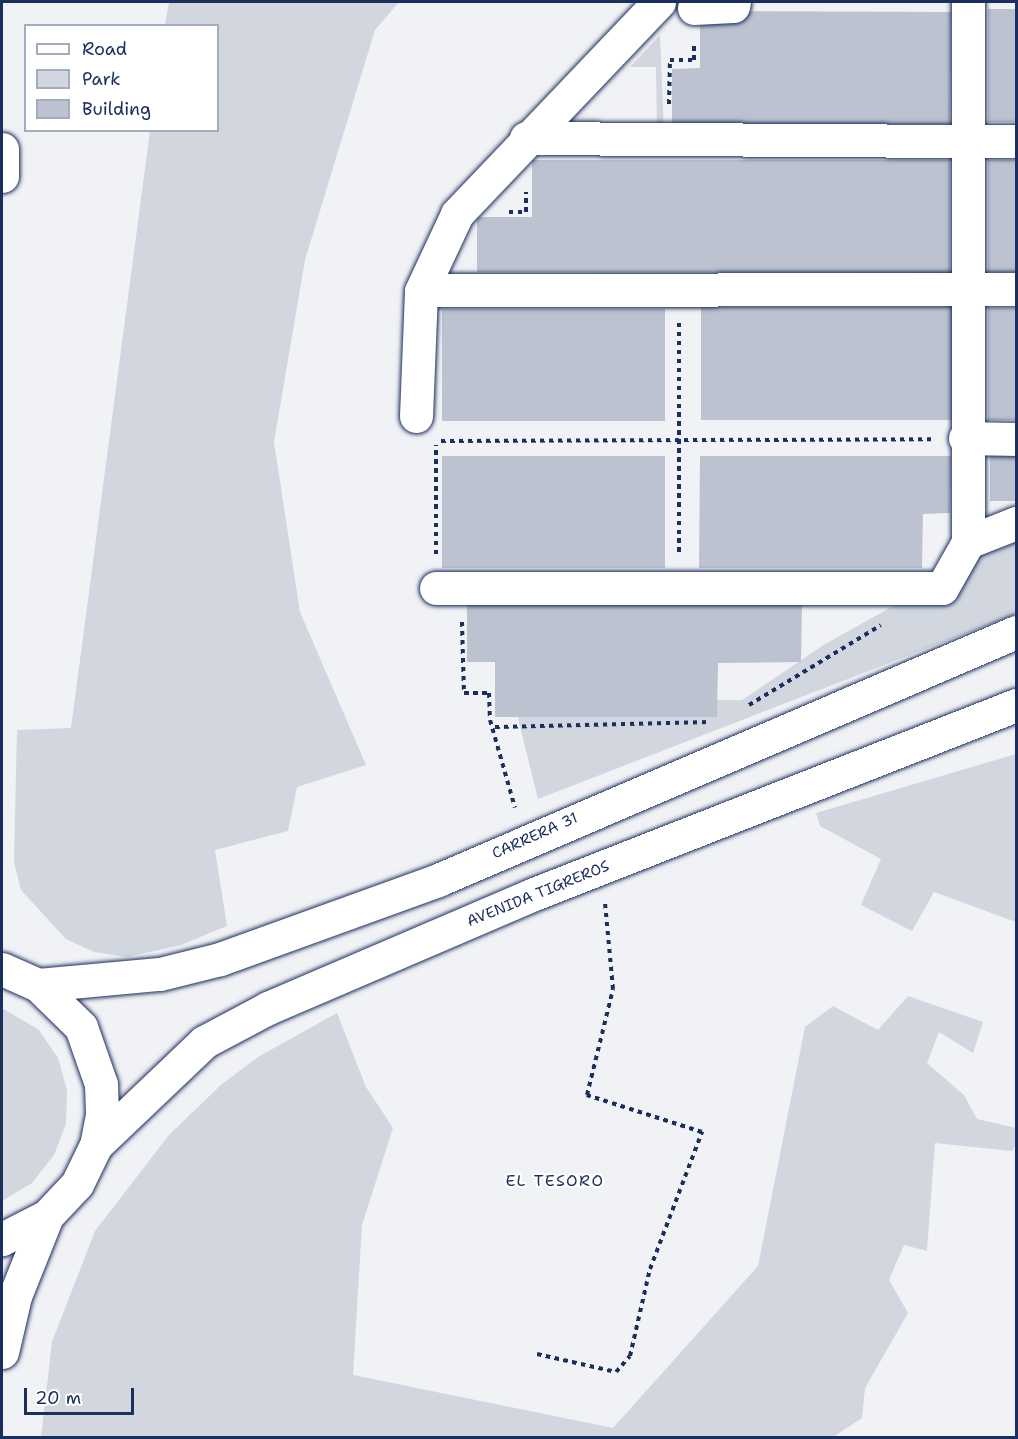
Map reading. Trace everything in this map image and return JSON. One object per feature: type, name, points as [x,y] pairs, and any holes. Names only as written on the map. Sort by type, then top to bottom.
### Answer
[{"type":"street","points":[[416,416],[422,291],[457,214],[526,138],[659,2]]},
{"type":"street","points":[[694,8],[733,6],[734,2]]},
{"type":"street","points":[[449,588],[942,588],[968,542],[965,438],[966,289],[971,141],[968,2]]},
{"type":"street","points":[[526,138],[1017,141]]},
{"type":"street","points":[[2,149],[2,176]]},
{"type":"street","points":[[438,290],[1017,289]]},
{"type":"street","points":[[965,438],[1017,439]]},
{"type":"street","points":[[968,542],[1017,523]]},
{"type":"street","name":"CARRERA 31","points":[[13,970],[160,975],[220,959],[438,880],[523,840],[1017,632]]},
{"type":"street","name":"AVENIDA TIGREROS","points":[[96,1145],[204,1042],[268,1008],[597,870],[1017,705]]},
{"type":"street","points":[[2,1239],[47,1216],[77,1184],[96,1145],[101,1084],[94,1054],[81,1027],[13,970]]},
{"type":"street","points":[[2,1352],[15,1296],[47,1216]]},
{"type":"path","points":[[669,139],[670,60],[694,60],[694,8]]},
{"type":"path","points":[[679,289],[679,589]]},
{"type":"path","points":[[436,441],[679,443],[965,438]]},
{"type":"path","points":[[449,588],[464,693],[489,693],[489,720],[495,727],[523,840]]},
{"type":"path","points":[[742,710],[892,618]]},
{"type":"path","points":[[495,727],[722,722]]},
{"type":"path","points":[[537,1354],[616,1372],[630,1356],[650,1269],[702,1132],[588,1095],[613,989],[610,921],[597,870]]},
{"type":"green space","points":[[169,2],[399,2],[375,30],[305,260],[274,442],[300,612],[366,765],[297,787],[288,831],[215,850],[227,926],[181,945],[127,957],[94,952],[66,939],[21,890],[14,862],[17,730],[71,728],[150,132],[219,132],[219,24],[165,24]]},
{"type":"green space","points":[[660,35],[664,132],[657,133],[656,67],[630,67]]},
{"type":"green space","points":[[1016,532],[1016,614],[538,799],[513,698],[742,700],[825,644],[951,574],[988,543]]},
{"type":"green space","points":[[1016,754],[1016,922],[934,892],[912,931],[861,905],[881,859],[820,826],[816,813]]},
{"type":"green space","points":[[908,996],[983,1022],[973,1053],[939,1032],[927,1063],[964,1095],[977,1119],[1016,1128],[1016,1144],[1012,1151],[935,1143],[927,1251],[904,1245],[889,1280],[908,1313],[865,1388],[862,1418],[833,1437],[41,1437],[52,1342],[95,1231],[169,1135],[222,1084],[258,1057],[337,1013],[366,1087],[393,1128],[362,1225],[353,1375],[613,1428],[758,1266],[805,1027],[833,1006],[878,1030]]},
{"type":"green space","points":[[2,1008],[39,1030],[58,1058],[67,1090],[66,1124],[54,1155],[32,1183],[2,1201]]},
{"type":"building","points":[[988,9],[1016,9],[1016,122],[988,122]]},
{"type":"building","points":[[700,11],[951,12],[950,124],[672,124],[672,69],[700,68]]},
{"type":"building","points":[[532,160],[950,160],[950,273],[477,272],[477,217],[532,217]]},
{"type":"building","points":[[988,160],[1016,160],[1016,272],[988,272]]},
{"type":"building","points":[[701,307],[952,307],[952,420],[701,420]]},
{"type":"building","points":[[988,308],[1016,308],[1016,420],[988,420]]},
{"type":"building","points":[[442,309],[665,309],[665,421],[442,421]]},
{"type":"building","points":[[990,447],[1016,447],[1016,501],[990,501]]},
{"type":"building","points":[[442,456],[665,456],[665,568],[442,568]]},
{"type":"building","points":[[700,456],[951,456],[950,513],[923,514],[922,568],[699,568]]},
{"type":"building","points":[[467,605],[802,605],[801,662],[718,663],[717,717],[495,717],[495,662],[467,662]]},
{"type":"district","name":"EL TESORO","points":[[555,1181]]}]
